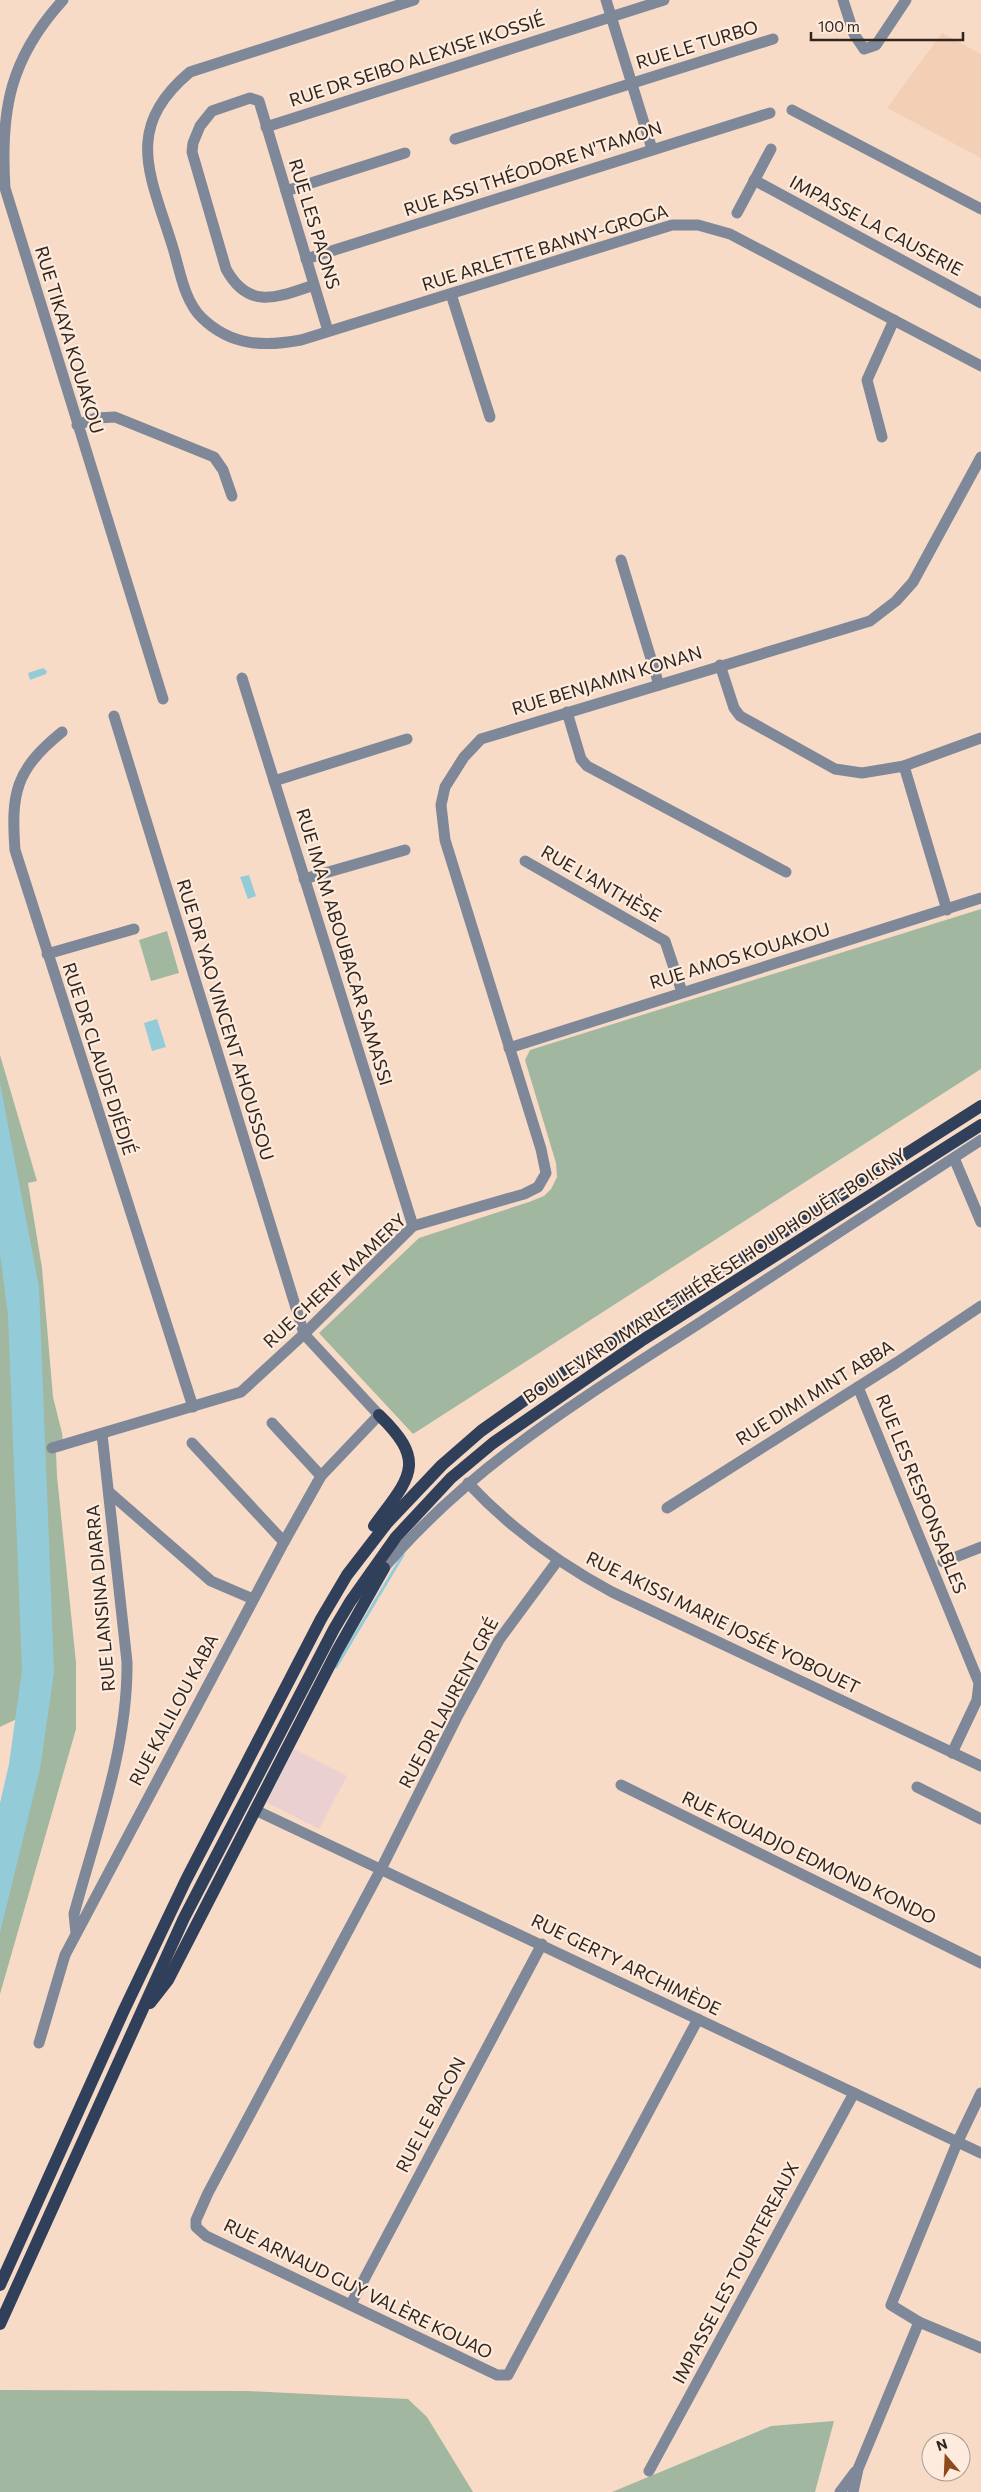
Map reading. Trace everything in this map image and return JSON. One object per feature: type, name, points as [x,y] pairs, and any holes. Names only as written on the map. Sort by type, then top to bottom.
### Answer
[{"type":"main road","name":"BOULEVARD MARIE-THÉRÈSE HOUPHOUËT-BOIGNY","points":[[0,2285],[124,2010],[186,1880],[321,1619],[347,1575],[387,1523],[416,1490],[481,1431],[606,1344],[784,1233],[981,1106]]},
{"type":"main road","name":"BOULEVARD MARIE-THÉRÈSE HOUPHOUËT-BOIGNY","points":[[0,2324],[184,1918],[350,1602],[384,1552],[428,1501],[451,1478],[493,1442],[641,1341],[981,1126]]},
{"type":"main road","points":[[347,1575],[356,1552],[403,1488],[409,1472],[408,1454],[403,1441],[379,1415]]},
{"type":"main road","points":[[138,2018],[168,1980],[337,1652],[384,1568]]},
{"type":"street","name":"RUE TIKAYA KOUAKOU","points":[[63,0],[40,25],[23,53],[10,82],[0,156],[5,188],[14,223],[163,699]]},
{"type":"street","name":"RUE ARLETTE BANNY-GROGA","points":[[414,0],[190,72],[172,87],[157,106],[147,145],[149,169],[188,296],[201,317],[238,340],[261,345],[301,340],[672,225],[698,225],[730,234],[981,366]]},
{"type":"street","points":[[606,0],[652,149]]},
{"type":"street","name":"RUE DR SEIBO ALEXISE IKOSSIÉ","points":[[266,127],[664,0]]},
{"type":"street","points":[[843,0],[854,34],[864,49],[876,45],[906,0]]},
{"type":"street","name":"RUE LE TURBO","points":[[455,139],[774,39]]},
{"type":"street","name":"RUE LES PAONS","points":[[314,285],[275,298],[259,298],[232,280],[226,269],[192,152],[193,143],[207,115],[212,111],[250,98],[259,101],[328,331]]},
{"type":"street","points":[[792,110],[981,209]]},
{"type":"street","name":"RUE ASSI THÉODORE N'TAMON","points":[[306,259],[770,113]]},
{"type":"street","points":[[736,213],[771,149]]},
{"type":"street","points":[[286,191],[405,153]]},
{"type":"street","name":"IMPASSE LA CAUSERIE","points":[[754,180],[981,303]]},
{"type":"street","points":[[451,294],[490,417]]},
{"type":"street","points":[[882,437],[867,380],[894,320]]},
{"type":"street","points":[[77,425],[96,418],[115,417],[214,457],[224,470],[232,496]]},
{"type":"street","name":"RUE BENJAMIN KONAN","points":[[509,1048],[445,840],[441,805],[450,776],[481,739],[870,621],[896,601],[913,582],[981,457]]},
{"type":"street","points":[[621,560],[659,685]]},
{"type":"street","points":[[720,665],[734,708],[749,723],[835,769],[862,773],[904,766],[981,738]]},
{"type":"street","name":"RUE IMAM ABOUBACAR SAMASSI","points":[[242,678],[413,1226]]},
{"type":"street","points":[[567,712],[581,759],[586,766],[786,872]]},
{"type":"street","name":"RUE DR YAO VINCENT AHOUSSOU","points":[[114,716],[304,1334]]},
{"type":"street","name":"RUE DR CLAUDE DJÉDJÉ","points":[[62,732],[32,760],[20,778],[14,798],[15,850],[193,1407]]},
{"type":"street","points":[[274,780],[407,739]]},
{"type":"street","points":[[904,766],[947,910]]},
{"type":"street","points":[[304,879],[405,850]]},
{"type":"street","name":"RUE L'ANTHÈSE","points":[[525,861],[665,941],[682,992]]},
{"type":"street","name":"RUE AMOS KOUAKOU","points":[[509,1048],[981,898]]},
{"type":"street","points":[[47,954],[134,929]]},
{"type":"street","name":"RUE CHERIF MAMERY","points":[[52,1448],[241,1392],[304,1334],[413,1226],[524,1194],[538,1187],[544,1179],[546,1166],[509,1048]]},
{"type":"street","points":[[350,1602],[367,1588],[433,1514],[501,1456],[582,1399],[981,1140]]},
{"type":"street","points":[[954,1158],[981,1222]]},
{"type":"street","name":"RUE DIMI MINT ABBA","points":[[667,1508],[858,1387],[981,1306]]},
{"type":"street","points":[[304,1334],[379,1415]]},
{"type":"street","name":"RUE LES RESPONSABLES","points":[[858,1387],[979,1683],[977,1700],[952,1753]]},
{"type":"street","name":"RUE KALILOU KABA","points":[[39,2043],[64,1955],[253,1599],[321,1476],[379,1415]]},
{"type":"street","points":[[272,1423],[321,1476]]},
{"type":"street","name":"RUE LANSINA DIARRA","points":[[76,1933],[74,1914],[125,1718],[126,1662],[110,1493],[102,1434]]},
{"type":"street","points":[[192,1443],[284,1542]]},
{"type":"street","name":"RUE AKISSI MARIE JOSÉE YOBOUET","points":[[468,1483],[497,1514],[558,1560],[612,1592],[981,1766]]},
{"type":"street","points":[[110,1493],[211,1581],[253,1599]]},
{"type":"street","points":[[943,1562],[981,1547]]},
{"type":"street","name":"RUE DR LAURENT GRÉ","points":[[381,1869],[458,1716],[499,1640],[558,1560]]},
{"type":"street","name":"RUE KOUADJO EDMOND KONDO","points":[[620,1785],[981,1963]]},
{"type":"street","points":[[916,1787],[981,1819]]},
{"type":"street","name":"RUE GERTY ARCHIMÈDE","points":[[255,1810],[981,2153]]},
{"type":"street","name":"RUE ARNAUD GUY VALÈRE KOUAO","points":[[381,1869],[208,2193],[196,2220],[196,2227],[206,2236],[496,2375],[508,2376],[698,2019]]},
{"type":"street","name":"RUE LE BACON","points":[[351,2304],[542,1944]]},
{"type":"street","name":"IMPASSE LES TOURTEREAUX","points":[[649,2470],[854,2093]]},
{"type":"street","points":[[981,2093],[957,2143],[891,2302],[892,2308],[919,2322],[981,2348]]},
{"type":"street","points":[[853,2492],[858,2469],[919,2322]]},
{"type":"street","points":[[840,2492],[858,2469]]},
{"type":"shaded area","points":[[942,33],[981,54],[981,158],[887,108]]},
{"type":"shaded area","points":[[294,1749],[347,1776],[319,1829],[266,1802]]},
{"type":"green space","points":[[981,909],[981,1069],[413,1434],[319,1333],[419,1238],[529,1202],[544,1196],[551,1189],[557,1177],[556,1163],[525,1060],[530,1050]]},
{"type":"green space","points":[[167,931],[179,973],[151,981],[139,940]]},
{"type":"green space","points":[[0,1055],[37,1181],[28,1183],[42,1268],[53,1397],[64,1450],[56,1452],[57,1476],[76,1663],[76,1729],[0,1994],[0,1872],[35,1710],[0,1727]]},
{"type":"green space","points":[[0,2390],[247,2391],[408,2399],[427,2417],[473,2492],[0,2492]]},
{"type":"green space","points":[[834,2421],[815,2492],[612,2492],[771,2426]]},
{"type":"water","points":[[43,668],[47,671],[46,674],[30,680],[28,673]]},
{"type":"water","points":[[249,875],[256,896],[248,899],[240,877]]},
{"type":"water","points":[[157,1019],[166,1047],[152,1051],[144,1023]]},
{"type":"water","points":[[0,1083],[39,1287],[54,1672],[40,1769],[0,1933],[0,1803],[9,1764],[22,1670],[8,1315],[0,1254]]},
{"type":"waterway","points":[[336,1667],[403,1555]]}]
